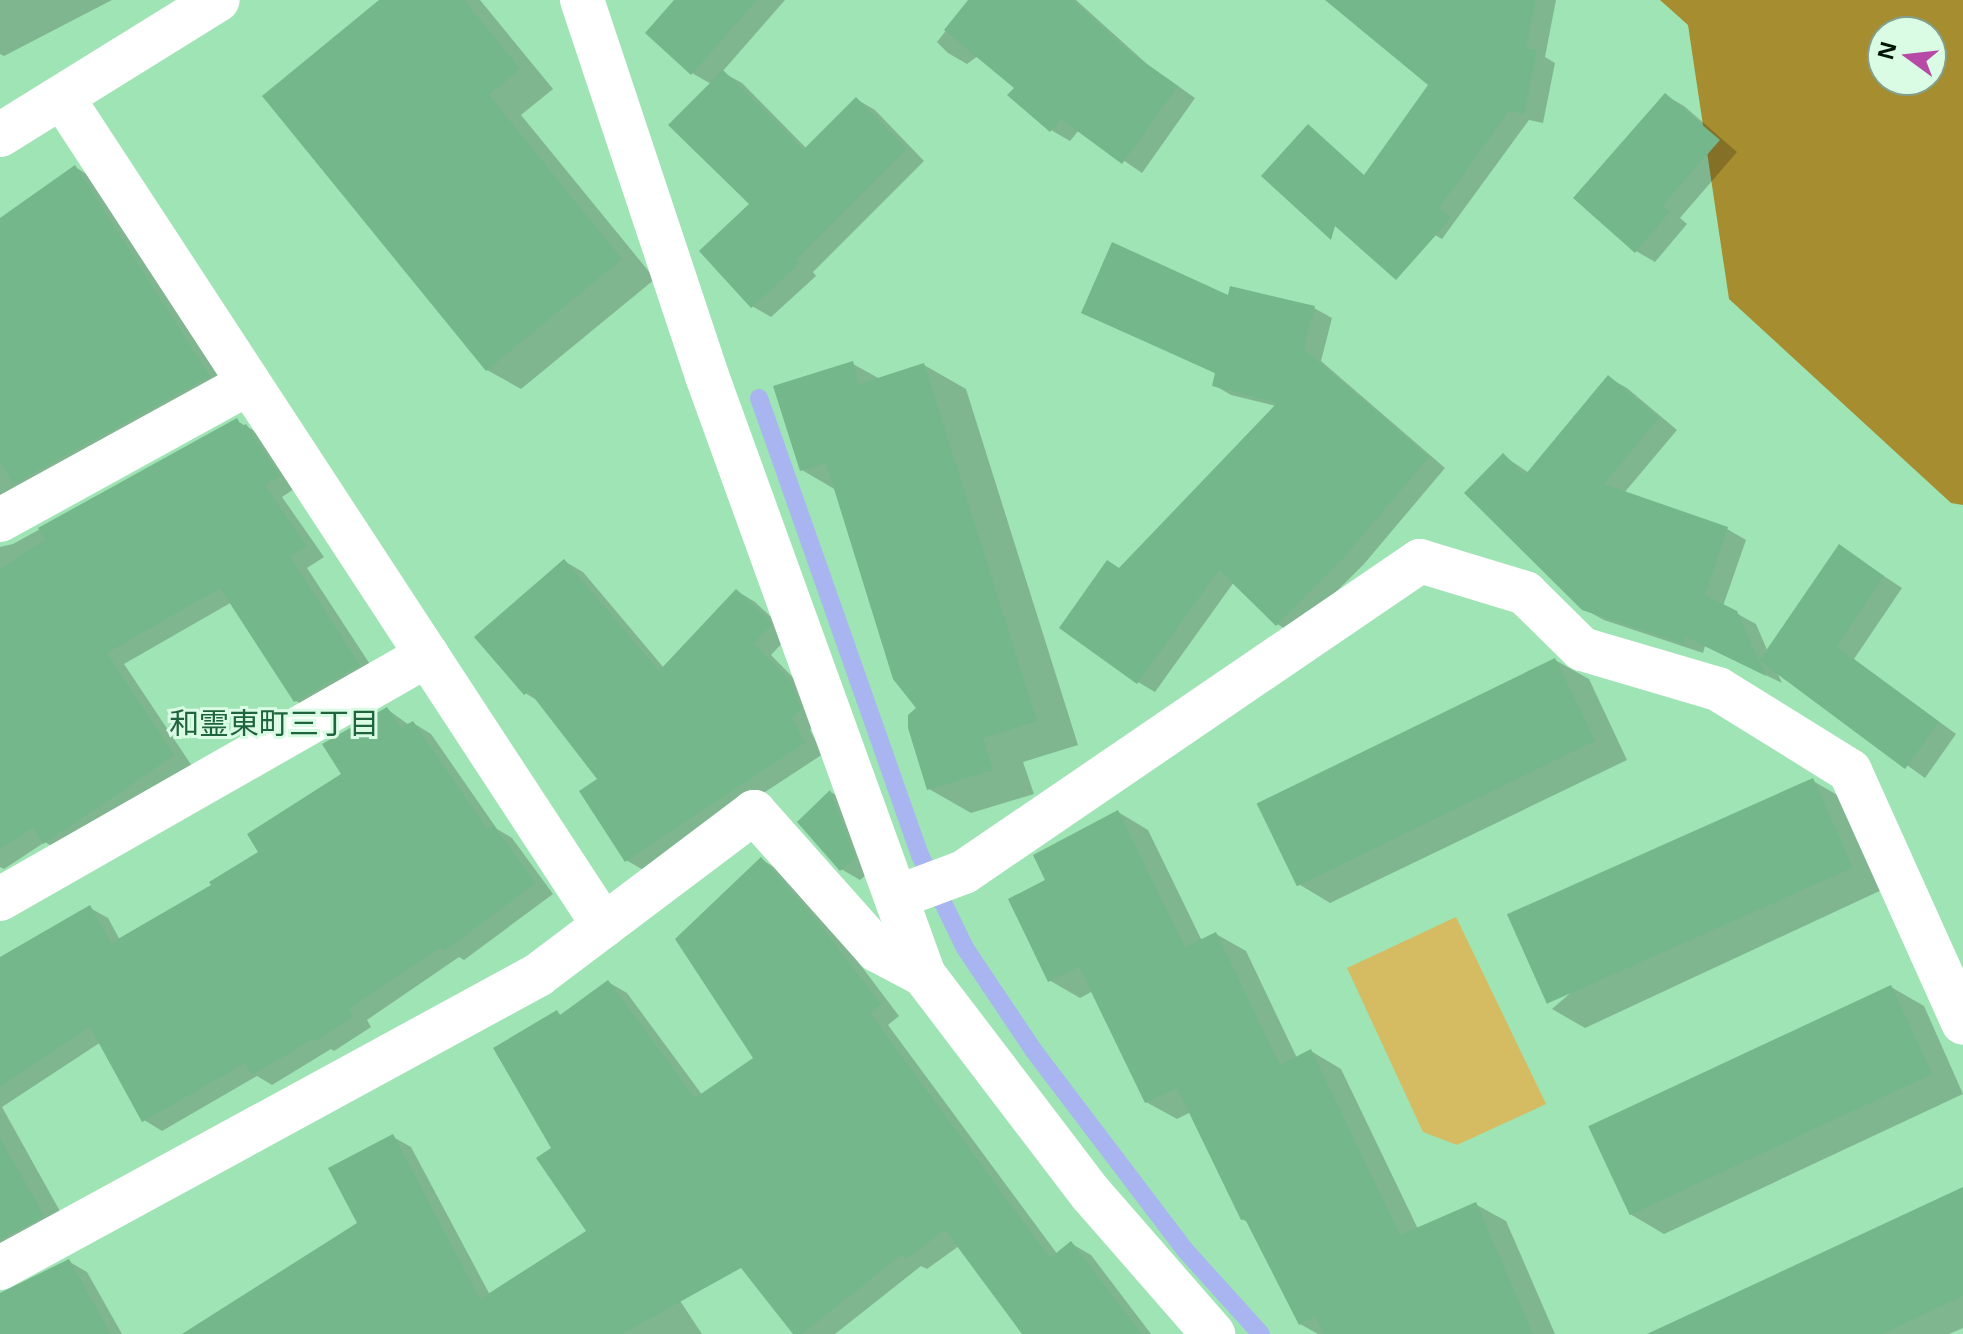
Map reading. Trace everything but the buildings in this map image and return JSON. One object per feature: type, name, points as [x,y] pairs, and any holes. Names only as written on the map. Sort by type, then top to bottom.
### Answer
[{"type":"street","points":[[0,135],[218,0]]},
{"type":"street","points":[[582,0],[707,376],[924,975],[1091,1194],[1213,1334]]},
{"type":"street","points":[[62,97],[604,926]]},
{"type":"street","points":[[0,520],[249,383]]},
{"type":"street","points":[[897,897],[964,872],[1420,561],[1525,593],[1582,649],[1718,689],[1850,771],[1963,1023]]},
{"type":"street","points":[[0,899],[427,655]]},
{"type":"street","points":[[0,1268],[538,975],[754,812],[877,950],[924,975]]},
{"type":"shaded area","points":[[1660,0],[1963,0],[1963,505],[1951,503],[1729,299],[1688,25]]},
{"type":"shaded area","points":[[1456,917],[1546,1104],[1457,1145],[1423,1132],[1347,968]]},
{"type":"waterway","points":[[759,398],[920,855],[965,948],[1034,1051],[1185,1250],[1261,1334]]},
{"type":"district","name":"和霊東町三丁目","points":[[274,723]]}]
